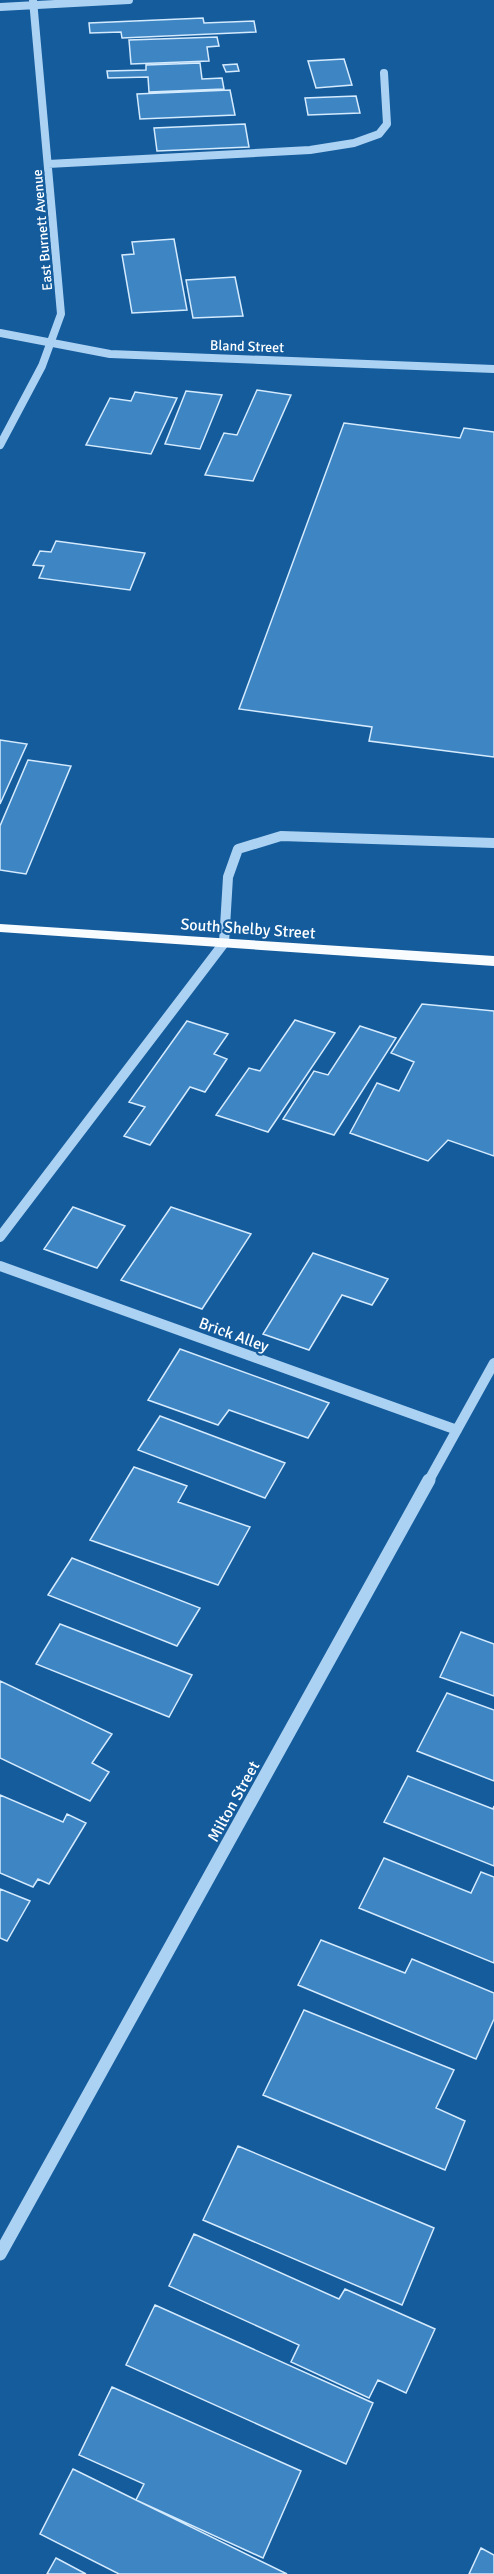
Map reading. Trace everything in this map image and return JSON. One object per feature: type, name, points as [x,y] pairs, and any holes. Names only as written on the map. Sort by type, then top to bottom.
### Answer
[{"type":"main road","name":"South Shelby Street","points":[[0,928],[494,961]]},
{"type":"street","points":[[0,7],[34,3],[129,0]]},
{"type":"street","name":"East Burnett Avenue","points":[[0,445],[52,343],[61,314],[34,3]]},
{"type":"street","points":[[48,164],[310,150],[354,143],[379,134],[387,124],[384,73]]},
{"type":"street","name":"Bland Street","points":[[0,333],[111,354],[494,369]]},
{"type":"street","points":[[0,1238],[224,943],[228,877],[238,849],[281,836],[494,843]]},
{"type":"street","name":"Brick Alley","points":[[0,1266],[457,1430]]},
{"type":"street","name":"Milton Street","points":[[0,2254],[494,1363]]},
{"type":"building","points":[[203,18],[204,23],[254,21],[256,32],[122,38],[121,32],[90,33],[89,23]]},
{"type":"building","points":[[217,37],[219,46],[207,47],[209,61],[131,64],[129,40]]},
{"type":"building","points":[[344,59],[352,85],[316,88],[308,61]]},
{"type":"building","points":[[200,63],[202,79],[222,78],[224,89],[149,92],[148,77],[108,78],[107,71],[146,70],[146,65]]},
{"type":"building","points":[[237,64],[239,71],[226,72],[223,65]]},
{"type":"building","points":[[230,90],[235,115],[140,119],[137,94]]},
{"type":"building","points":[[356,96],[360,113],[308,115],[305,98]]},
{"type":"building","points":[[245,124],[249,147],[157,151],[154,128]]},
{"type":"building","points":[[174,239],[187,310],[132,313],[122,255],[134,254],[132,242]]},
{"type":"building","points":[[235,277],[243,316],[193,318],[186,280]]},
{"type":"building","points":[[257,390],[291,395],[253,481],[205,475],[224,433],[237,435]]},
{"type":"building","points":[[186,391],[222,395],[200,449],[165,444]]},
{"type":"building","points":[[135,392],[177,398],[151,454],[86,445],[110,398],[131,401]]},
{"type":"building","points":[[344,423],[460,438],[464,428],[494,432],[494,757],[369,741],[372,727],[239,709]]},
{"type":"building","points":[[56,541],[145,553],[130,590],[39,578],[44,566],[33,565],[40,551],[51,552]]},
{"type":"building","points":[[0,740],[27,744],[0,804]]},
{"type":"building","points":[[28,760],[71,766],[26,874],[0,870],[0,826]]},
{"type":"building","points":[[422,1004],[494,1011],[494,1156],[448,1140],[428,1161],[350,1133],[377,1083],[399,1091],[414,1062],[391,1053]]},
{"type":"building","points":[[295,1020],[335,1033],[268,1132],[216,1115],[249,1068],[260,1071]]},
{"type":"building","points":[[187,1021],[228,1034],[214,1054],[227,1059],[205,1092],[190,1087],[150,1145],[124,1136],[145,1107],[129,1102]]},
{"type":"building","points":[[360,1026],[396,1038],[334,1135],[283,1119],[314,1071],[328,1075]]},
{"type":"building","points":[[73,1207],[125,1226],[97,1268],[44,1249]]},
{"type":"building","points":[[171,1207],[251,1234],[202,1309],[121,1280]]},
{"type":"building","points":[[313,1253],[388,1279],[372,1305],[342,1295],[309,1350],[263,1334]]},
{"type":"building","points":[[180,1349],[329,1403],[308,1438],[229,1410],[218,1425],[148,1400]]},
{"type":"building","points":[[160,1416],[285,1463],[265,1498],[138,1450]]},
{"type":"building","points":[[134,1467],[187,1486],[178,1502],[250,1527],[218,1585],[90,1540]]},
{"type":"building","points":[[72,1558],[200,1608],[177,1646],[48,1595]]},
{"type":"building","points":[[60,1624],[192,1675],[169,1717],[36,1664]]},
{"type":"building","points":[[461,1632],[494,1644],[494,1696],[440,1677]]},
{"type":"building","points":[[0,1681],[112,1734],[92,1763],[109,1772],[90,1801],[0,1758]]},
{"type":"building","points":[[447,1693],[494,1710],[494,1781],[417,1751]]},
{"type":"building","points":[[408,1776],[493,1809],[494,1806],[494,1866],[384,1822]]},
{"type":"building","points":[[0,1795],[63,1822],[67,1814],[86,1823],[49,1884],[38,1879],[33,1887],[0,1873]]},
{"type":"building","points":[[384,1858],[471,1893],[481,1872],[494,1877],[494,1963],[359,1908]]},
{"type":"building","points":[[0,1889],[30,1901],[7,1941],[0,1938]]},
{"type":"building","points":[[321,1940],[405,1973],[412,1959],[494,1993],[494,2019],[476,2059],[298,1985]]},
{"type":"building","points":[[304,2010],[454,2070],[436,2108],[465,2121],[445,2170],[263,2095]]},
{"type":"building","points":[[238,2146],[434,2228],[402,2305],[203,2220]]},
{"type":"building","points":[[194,2234],[339,2299],[345,2289],[435,2329],[406,2393],[378,2380],[369,2398],[291,2362],[299,2345],[169,2286]]},
{"type":"building","points":[[155,2305],[373,2403],[346,2464],[126,2365]]},
{"type":"building","points":[[112,2387],[301,2471],[263,2558],[136,2500],[144,2484],[79,2455]]},
{"type":"building","points":[[73,2469],[287,2574],[119,2574],[40,2534]]},
{"type":"building","points":[[481,2548],[494,2555],[494,2574],[469,2574]]},
{"type":"building","points":[[56,2558],[86,2574],[47,2574]]}]
